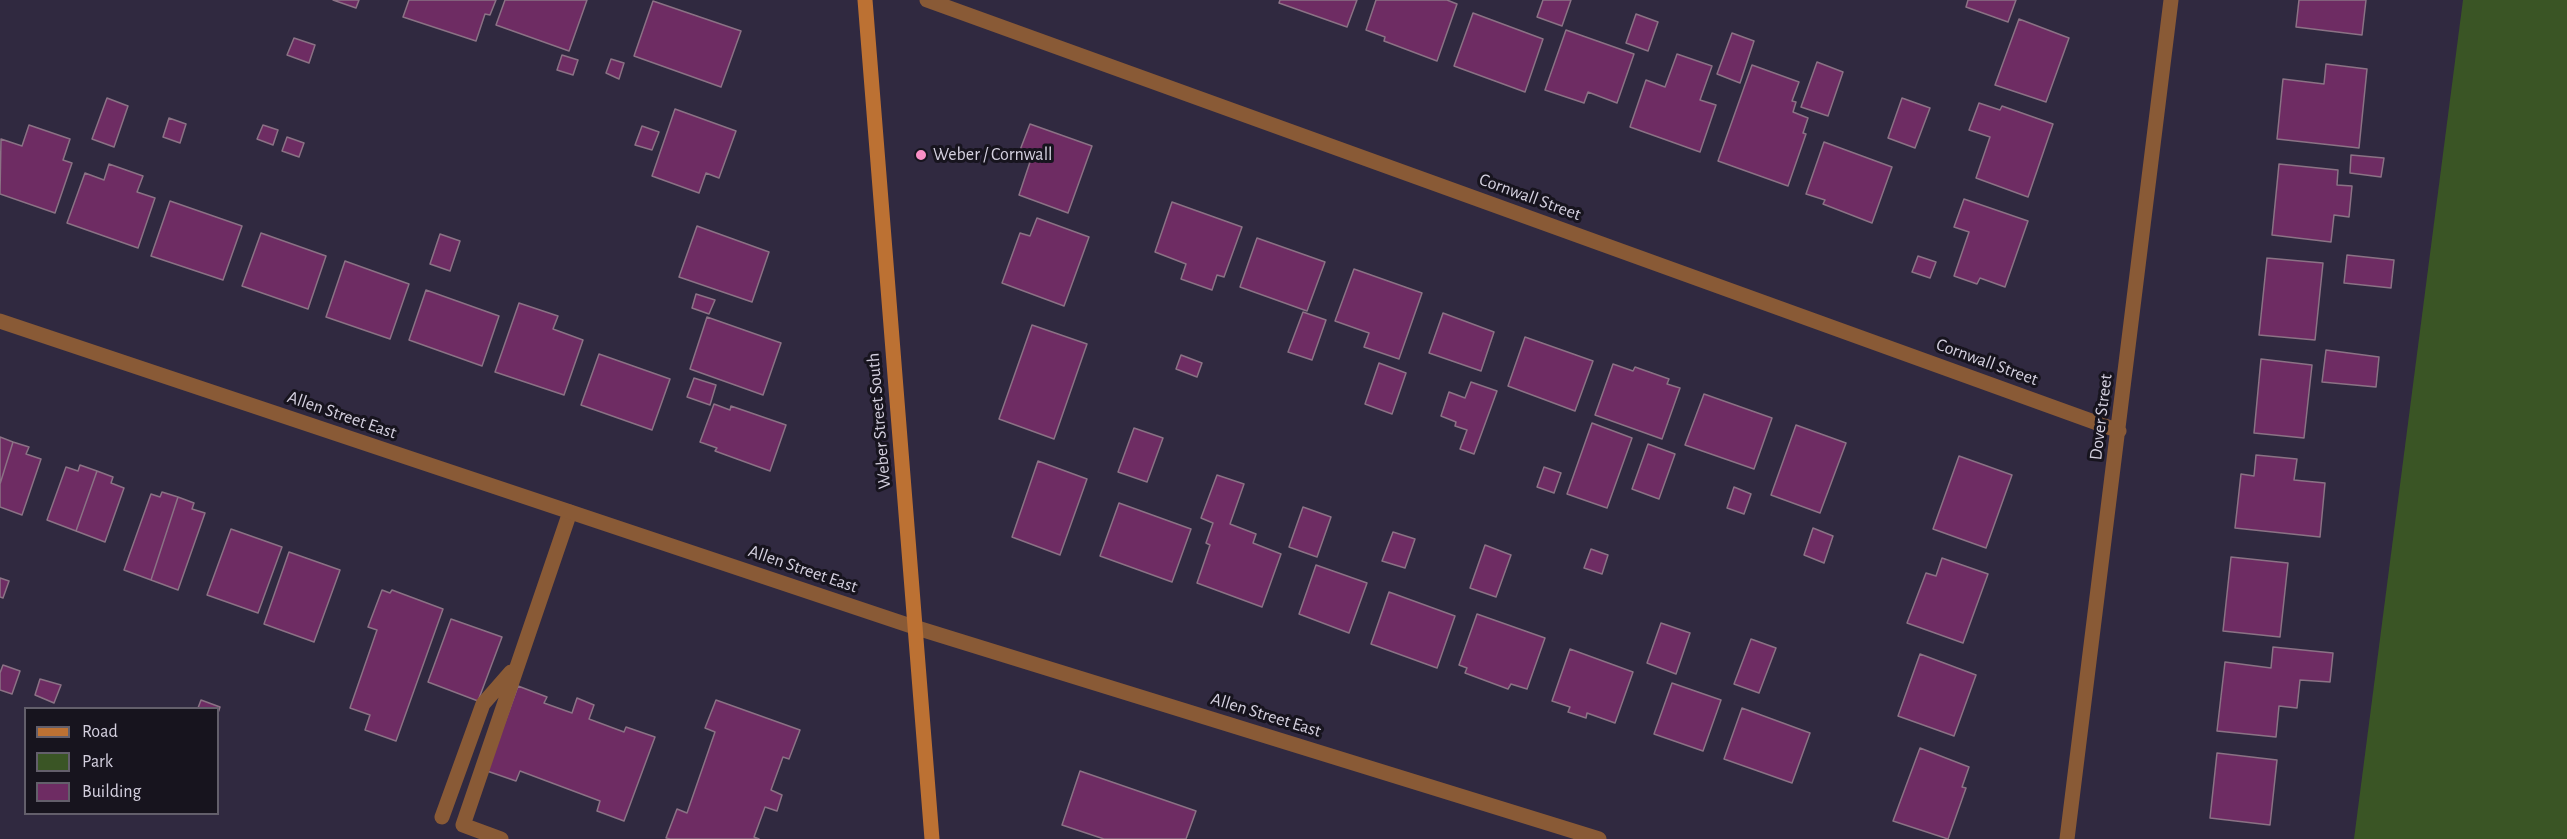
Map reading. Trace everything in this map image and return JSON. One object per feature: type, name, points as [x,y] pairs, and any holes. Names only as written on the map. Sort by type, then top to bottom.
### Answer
[{"type":"main road","name":"Weber Street South","points":[[865,0],[932,839]]},
{"type":"street","name":"Cornwall Street","points":[[927,0],[2120,430]]},
{"type":"street","name":"Dover Street","points":[[2067,839],[2120,430],[2171,0]]},
{"type":"street","name":"Allen Street East","points":[[0,321],[914,627],[1599,839]]},
{"type":"street","points":[[501,839],[463,825],[570,512]]},
{"type":"street","points":[[442,817],[483,704],[517,665]]},
{"type":"green space","points":[[2463,0],[2567,0],[2567,839],[2354,839]]},
{"type":"building","points":[[333,0],[359,0],[356,8]]},
{"type":"building","points":[[409,0],[496,0],[490,15],[485,14],[476,41],[403,17]]},
{"type":"building","points":[[505,0],[587,0],[569,51],[496,25]]},
{"type":"building","points":[[1280,0],[1357,0],[1347,27],[1279,3]]},
{"type":"building","points":[[1376,0],[1447,0],[1457,4],[1437,61],[1384,41],[1385,37],[1366,30]]},
{"type":"building","points":[[1543,0],[1571,0],[1562,26],[1537,17]]},
{"type":"building","points":[[1968,0],[2016,0],[2008,22],[1966,7]]},
{"type":"building","points":[[2299,0],[2366,0],[2362,35],[2296,27]]},
{"type":"building","points":[[653,1],[741,31],[721,87],[634,56]]},
{"type":"building","points":[[1473,13],[1543,39],[1525,92],[1454,66]]},
{"type":"building","points":[[1636,14],[1658,22],[1648,51],[1626,43]]},
{"type":"building","points":[[2019,19],[2069,38],[2046,102],[1995,85]]},
{"type":"building","points":[[1566,30],[1634,54],[1617,103],[1588,92],[1584,103],[1545,90]]},
{"type":"building","points":[[1732,33],[1754,41],[1740,83],[1717,74]]},
{"type":"building","points":[[294,38],[315,45],[309,63],[287,55]]},
{"type":"building","points":[[1677,54],[1712,66],[1700,100],[1716,105],[1700,152],[1630,127],[1646,80],[1665,87]]},
{"type":"building","points":[[562,55],[578,60],[573,75],[557,70]]},
{"type":"building","points":[[611,59],[624,63],[619,79],[606,73]]},
{"type":"building","points":[[1817,62],[1843,72],[1828,116],[1801,107]]},
{"type":"building","points":[[2326,64],[2367,69],[2359,148],[2277,139],[2283,79],[2324,84]]},
{"type":"building","points":[[1752,65],[1799,82],[1792,101],[1796,102],[1793,112],[1808,118],[1803,133],[1806,134],[1788,186],[1718,161]]},
{"type":"building","points":[[107,98],[128,106],[114,147],[92,139]]},
{"type":"building","points":[[1902,98],[1930,108],[1915,148],[1888,138]]},
{"type":"building","points":[[1979,103],[2000,110],[2002,106],[2053,124],[2028,197],[1976,178],[1990,137],[1969,130]]},
{"type":"building","points":[[675,109],[736,131],[719,178],[706,173],[699,193],[652,176]]},
{"type":"building","points":[[169,118],[186,124],[180,143],[163,137]]},
{"type":"building","points":[[1030,124],[1092,146],[1068,213],[1019,195],[1030,162],[1017,158]]},
{"type":"building","points":[[29,125],[70,139],[63,160],[72,163],[55,213],[0,194],[1,139],[22,146]]},
{"type":"building","points":[[263,125],[278,130],[273,145],[257,139]]},
{"type":"building","points":[[642,126],[659,132],[652,150],[635,145]]},
{"type":"building","points":[[287,137],[304,143],[299,157],[282,151]]},
{"type":"building","points":[[1824,142],[1892,167],[1872,223],[1823,204],[1825,200],[1806,194]]},
{"type":"building","points":[[2351,155],[2384,158],[2381,177],[2350,173]]},
{"type":"building","points":[[109,164],[143,176],[137,192],[155,198],[138,248],[67,223],[85,173],[104,180]]},
{"type":"building","points":[[2279,164],[2338,170],[2337,185],[2352,186],[2349,217],[2334,215],[2331,242],[2272,235]]},
{"type":"building","points":[[1964,199],[2028,221],[2005,287],[1980,278],[1977,284],[1954,276],[1969,232],[1954,227]]},
{"type":"building","points":[[170,201],[242,226],[223,280],[151,256]]},
{"type":"building","points":[[1172,202],[1242,227],[1224,277],[1217,275],[1212,290],[1181,279],[1186,264],[1155,252]]},
{"type":"building","points":[[1037,218],[1089,237],[1064,306],[1002,283],[1020,233],[1030,236]]},
{"type":"building","points":[[697,226],[769,252],[752,302],[679,277]]},
{"type":"building","points":[[261,233],[326,256],[308,309],[242,286]]},
{"type":"building","points":[[440,234],[460,241],[450,271],[430,264]]},
{"type":"building","points":[[1257,238],[1325,262],[1307,311],[1240,287]]},
{"type":"building","points":[[2347,255],[2394,260],[2391,288],[2344,283]]},
{"type":"building","points":[[1918,256],[1936,262],[1930,278],[1912,272]]},
{"type":"building","points":[[2267,258],[2323,263],[2315,340],[2259,335]]},
{"type":"building","points":[[345,261],[409,284],[390,339],[326,317]]},
{"type":"building","points":[[1354,269],[1422,293],[1399,359],[1364,347],[1369,333],[1335,321]]},
{"type":"building","points":[[426,290],[499,316],[482,366],[409,340]]},
{"type":"building","points":[[696,294],[715,300],[709,314],[692,308]]},
{"type":"building","points":[[519,303],[558,316],[553,329],[583,340],[564,395],[495,372]]},
{"type":"building","points":[[1303,312],[1326,320],[1312,360],[1288,352]]},
{"type":"building","points":[[1443,313],[1494,332],[1481,371],[1429,353]]},
{"type":"building","points":[[707,317],[781,343],[763,395],[690,369]]},
{"type":"building","points":[[1032,325],[1087,344],[1054,439],[999,419]]},
{"type":"building","points":[[1525,337],[1593,361],[1575,411],[1508,386]]},
{"type":"building","points":[[2326,350],[2379,357],[2376,387],[2322,382]]},
{"type":"building","points":[[599,354],[670,379],[652,430],[581,405]]},
{"type":"building","points":[[1181,355],[1202,363],[1197,377],[1176,369]]},
{"type":"building","points":[[2261,359],[2312,365],[2304,438],[2254,433]]},
{"type":"building","points":[[1379,363],[1406,373],[1392,414],[1365,404]]},
{"type":"building","points":[[1613,364],[1633,371],[1635,367],[1669,379],[1667,384],[1680,388],[1662,439],[1595,415]]},
{"type":"building","points":[[694,378],[716,385],[710,405],[687,397]]},
{"type":"building","points":[[1471,382],[1497,391],[1474,454],[1460,449],[1467,430],[1455,426],[1456,422],[1441,416],[1449,392],[1465,398]]},
{"type":"building","points":[[1704,394],[1772,418],[1754,469],[1685,445]]},
{"type":"building","points":[[714,404],[730,410],[731,406],[786,425],[770,471],[715,451],[717,448],[700,442]]},
{"type":"building","points":[[1592,423],[1632,438],[1607,508],[1567,494]]},
{"type":"building","points":[[1796,425],[1846,443],[1820,513],[1771,495]]},
{"type":"building","points":[[1134,428],[1163,438],[1147,482],[1118,472]]},
{"type":"building","points":[[0,437],[13,442],[0,484]]},
{"type":"building","points":[[13,442],[29,447],[26,454],[41,459],[22,515],[0,507],[0,484]]},
{"type":"building","points":[[1648,444],[1675,454],[1659,499],[1632,489]]},
{"type":"building","points":[[2256,455],[2297,459],[2294,480],[2325,483],[2320,537],[2235,528],[2241,474],[2254,476]]},
{"type":"building","points":[[1959,456],[2012,475],[1986,548],[1933,529]]},
{"type":"building","points":[[1038,461],[1087,479],[1060,555],[1012,537]]},
{"type":"building","points":[[80,465],[97,471],[76,531],[47,520],[66,467],[78,471]]},
{"type":"building","points":[[1544,467],[1561,473],[1554,493],[1537,487]]},
{"type":"building","points":[[97,471],[113,477],[111,483],[124,488],[105,542],[76,531]]},
{"type":"building","points":[[1217,475],[1244,484],[1230,524],[1256,534],[1253,543],[1281,554],[1262,607],[1197,583],[1210,545],[1206,543],[1213,523],[1201,518]]},
{"type":"building","points":[[1734,487],[1751,494],[1744,514],[1727,508]]},
{"type":"building","points":[[162,492],[178,497],[151,580],[124,570],[151,494],[160,497]]},
{"type":"building","points":[[178,497],[194,503],[192,509],[205,513],[178,590],[151,580]]},
{"type":"building","points":[[1119,503],[1191,529],[1172,582],[1100,556]]},
{"type":"building","points":[[1303,507],[1331,517],[1317,557],[1289,547]]},
{"type":"building","points":[[1813,528],[1833,536],[1824,563],[1804,555]]},
{"type":"building","points":[[231,529],[282,547],[258,613],[207,595]]},
{"type":"building","points":[[1393,532],[1415,539],[1405,568],[1382,561]]},
{"type":"building","points":[[1485,545],[1511,555],[1496,597],[1470,588]]},
{"type":"building","points":[[1591,549],[1608,555],[1602,574],[1584,568]]},
{"type":"building","points":[[289,552],[340,570],[314,642],[264,624]]},
{"type":"building","points":[[2231,557],[2288,563],[2280,637],[2223,631]]},
{"type":"building","points":[[1942,558],[1988,574],[1963,643],[1907,623],[1926,573],[1936,576]]},
{"type":"building","points":[[1316,565],[1367,583],[1349,633],[1299,614]]},
{"type":"building","points":[[0,578],[9,581],[3,598],[0,597]]},
{"type":"building","points":[[382,590],[390,593],[392,590],[443,609],[396,741],[365,730],[370,715],[350,708],[377,630],[368,627]]},
{"type":"building","points":[[1389,592],[1455,616],[1437,668],[1371,644]]},
{"type":"building","points":[[1477,614],[1545,638],[1527,689],[1511,684],[1508,689],[1465,673],[1467,668],[1459,665]]},
{"type":"building","points":[[451,619],[502,637],[478,701],[428,682]]},
{"type":"building","points":[[1661,623],[1690,633],[1676,674],[1647,663]]},
{"type":"building","points":[[1751,639],[1776,648],[1759,693],[1734,684]]},
{"type":"building","points":[[2273,647],[2333,653],[2330,682],[2300,680],[2297,708],[2279,706],[2276,737],[2217,731],[2225,662],[2271,668]]},
{"type":"building","points":[[1570,649],[1633,672],[1615,723],[1587,713],[1586,718],[1568,712],[1570,707],[1552,701]]},
{"type":"building","points":[[1920,654],[1976,675],[1954,736],[1898,716]]},
{"type":"building","points":[[3,665],[20,671],[12,694],[0,690],[0,673]]},
{"type":"building","points":[[40,679],[61,685],[54,703],[35,695]]},
{"type":"building","points":[[1672,683],[1721,700],[1703,751],[1654,734]]},
{"type":"building","points":[[518,686],[547,697],[544,703],[572,713],[577,698],[594,705],[589,719],[624,732],[626,727],[655,737],[624,821],[597,811],[600,801],[520,771],[516,781],[487,771]]},
{"type":"building","points":[[201,700],[220,707],[219,710],[219,707],[198,707]]},
{"type":"building","points":[[716,700],[800,730],[789,759],[783,757],[771,790],[782,795],[777,811],[765,807],[754,837],[759,839],[666,838],[677,809],[687,813],[715,732],[705,728]]},
{"type":"building","points":[[1742,708],[1810,733],[1792,783],[1724,759]]},
{"type":"building","points":[[1920,748],[1969,767],[1962,787],[1966,788],[1948,839],[1893,821]]},
{"type":"building","points":[[2217,753],[2277,760],[2270,825],[2210,818]]},
{"type":"building","points":[[1080,771],[1196,811],[1186,839],[1104,839],[1062,825]]},
{"type":"place","name":"Weber / Cornwall","points":[[921,155]]}]
